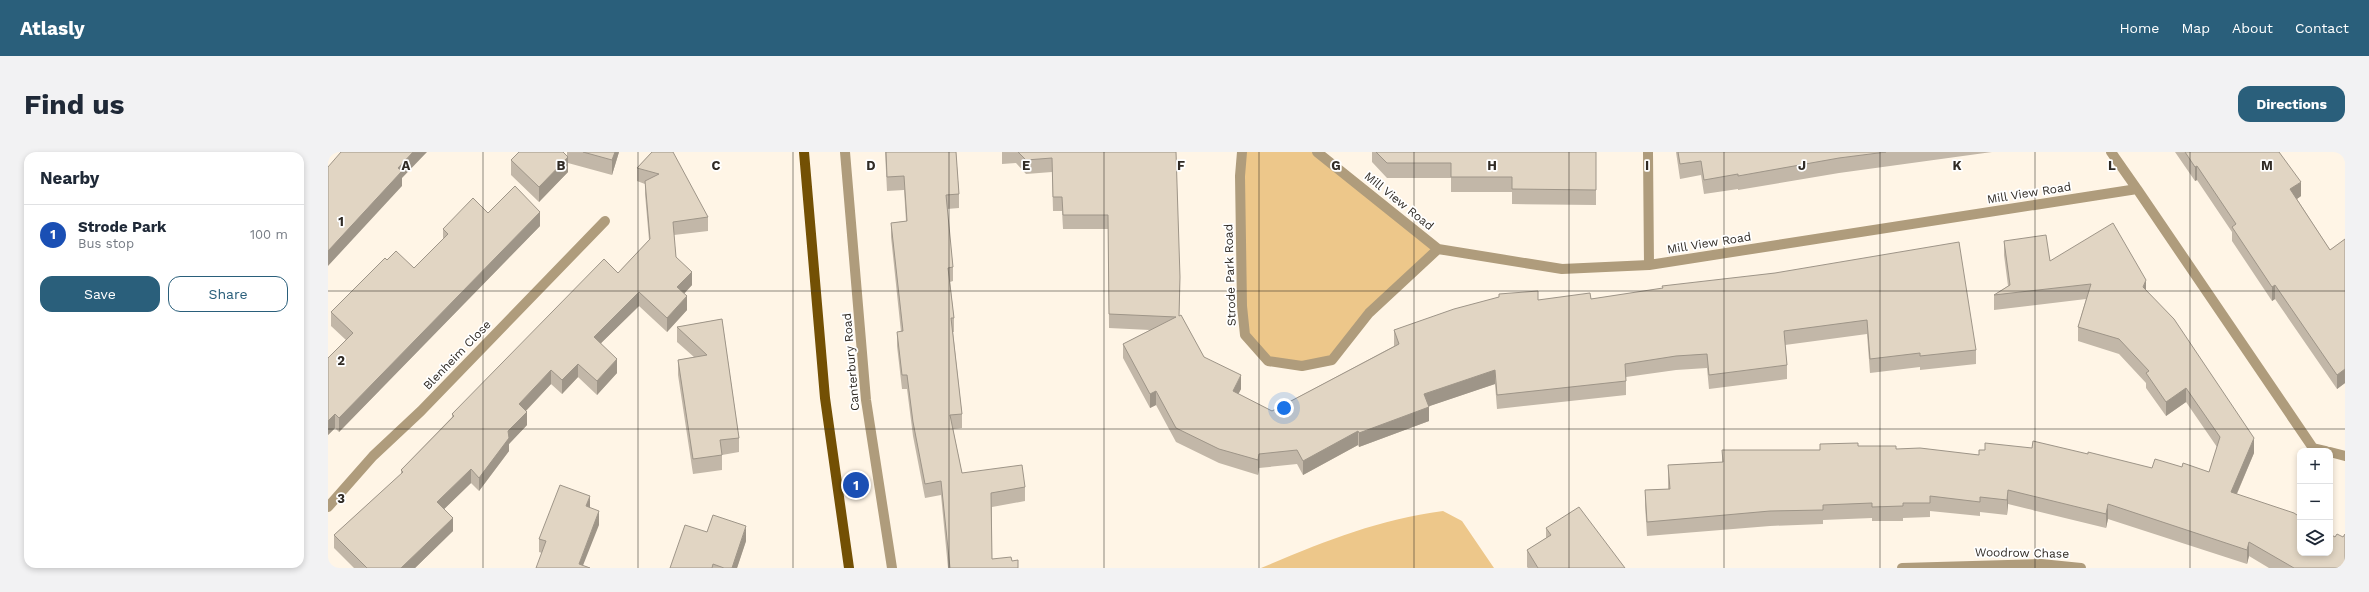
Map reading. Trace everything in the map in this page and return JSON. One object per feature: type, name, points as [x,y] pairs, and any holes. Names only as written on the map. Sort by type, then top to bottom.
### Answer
[{"type":"main road","points":[[804,152],[825,398],[849,568]]},
{"type":"street","name":"Canterbury Road","points":[[845,152],[866,400],[892,568]]},
{"type":"street","name":"Strode Park Road","points":[[1242,152],[1240,176],[1242,306],[1245,335],[1268,361],[1302,366],[1332,360],[1369,313],[1438,249]]},
{"type":"street","name":"Mill View Road","points":[[1317,152],[1438,249],[1562,269],[1649,265],[2137,189]]},
{"type":"street","points":[[1648,152],[1649,265]]},
{"type":"street","points":[[2111,152],[2313,448]]},
{"type":"street","name":"Blenheim Close","points":[[328,507],[373,456],[422,411],[605,220]]},
{"type":"street","points":[[2333,453],[2345,456]]},
{"type":"street","name":"Woodrow Chase","points":[[1902,568],[2041,564],[2081,568]]},
{"type":"shaded area","points":[[1242,152],[1317,152],[1438,249],[1369,313],[1332,360],[1302,366],[1268,361],[1245,335]]},
{"type":"shaded area","points":[[1443,511],[1462,521],[1494,568],[1261,568],[1306,549],[1372,526],[1418,515]]},
{"type":"building","points":[[341,152],[413,152],[398,168],[402,171],[328,251],[328,167]]},
{"type":"building","points":[[519,152],[563,152],[568,157],[539,187],[511,160]]},
{"type":"building","points":[[583,152],[615,152],[612,160]]},
{"type":"building","points":[[652,152],[673,152],[708,217],[673,222],[676,257],[692,272],[677,287],[687,296],[667,318],[639,292],[594,337],[617,359],[597,381],[578,364],[562,380],[551,370],[519,404],[527,412],[508,431],[509,438],[479,478],[471,469],[437,502],[453,518],[401,568],[367,568],[334,535],[403,472],[401,470],[454,416],[452,414],[604,259],[618,273],[650,239],[645,181],[659,174],[637,168]]},
{"type":"building","points":[[886,152],[956,152],[959,194],[946,195],[953,267],[948,268],[954,318],[951,318],[962,414],[950,415],[962,473],[1022,465],[1025,487],[991,493],[992,559],[1011,557],[1012,561],[1018,560],[1018,568],[950,568],[941,481],[925,484],[913,422],[907,375],[902,375],[897,332],[903,331],[891,223],[907,221],[904,176],[887,177]]},
{"type":"building","points":[[1018,152],[1176,152],[1180,277],[1179,316],[1181,315],[1204,357],[1241,375],[1233,391],[1272,411],[1399,344],[1394,330],[1454,309],[1499,297],[1499,294],[1538,291],[1538,300],[1590,293],[1591,299],[1663,288],[1662,286],[1775,273],[1959,242],[1976,350],[1920,356],[1920,353],[1870,359],[1867,320],[1784,331],[1787,365],[1709,375],[1707,354],[1676,356],[1625,364],[1626,381],[1497,395],[1495,370],[1424,394],[1429,407],[1359,433],[1358,431],[1303,461],[1297,450],[1259,454],[1258,460],[1219,449],[1176,428],[1156,391],[1150,394],[1123,344],[1176,317],[1109,314],[1108,215],[1063,215],[1062,197],[1053,197],[1052,158],[1026,160]]},
{"type":"building","points":[[1376,152],[1596,152],[1596,190],[1512,189],[1512,177],[1451,177],[1451,163],[1387,163]]},
{"type":"building","points":[[1678,152],[1886,152],[1839,158],[1738,176],[1738,174],[1704,180],[1701,161],[1680,164]]},
{"type":"building","points":[[2185,152],[2279,152],[2301,182],[2290,189],[2330,250],[2345,239],[2345,369],[2337,375],[2275,285],[2272,287],[2232,227],[2236,224],[2197,166],[2195,167]]},
{"type":"building","points":[[515,186],[540,212],[339,418],[335,414],[328,421],[328,358],[353,333],[331,312],[385,258],[387,260],[396,251],[414,268],[448,234],[443,229],[473,198],[488,213]]},
{"type":"building","points":[[2113,223],[2146,280],[2143,287],[2174,319],[2254,438],[2231,492],[2297,515],[2297,556],[2333,556],[2333,536],[2335,537],[2337,534],[2343,537],[2345,534],[2345,568],[2294,568],[2249,542],[2247,550],[2108,504],[2106,514],[2008,490],[2007,500],[1980,497],[1980,502],[1930,496],[1930,503],[1903,503],[1903,506],[1872,507],[1872,503],[1823,505],[1823,510],[1770,511],[1647,522],[1645,490],[1670,489],[1668,465],[1723,462],[1722,450],[1820,450],[1820,444],[1858,443],[1858,446],[1896,446],[1896,449],[1920,448],[1979,455],[1979,450],[1985,450],[1985,443],[2032,448],[2033,441],[2088,454],[2088,452],[2152,468],[2155,459],[2182,467],[2183,463],[2209,472],[2220,437],[2186,388],[2166,402],[2146,373],[2149,371],[2119,339],[2078,327],[2091,284],[1994,295],[2010,285],[2004,241],[2046,235],[2050,261]]},
{"type":"building","points":[[722,319],[739,438],[720,440],[722,455],[693,459],[678,360],[707,355],[677,327]]},
{"type":"building","points":[[560,485],[590,496],[586,506],[599,511],[579,564],[590,568],[536,568],[546,541],[539,539]]},
{"type":"building","points":[[1579,507],[1625,568],[1538,568],[1527,550],[1551,535],[1546,528]]},
{"type":"building","points":[[713,515],[746,526],[732,568],[724,568],[713,564],[712,568],[670,568],[685,525],[707,532]]},
{"type":"place","name":"Strode Park","points":[[856,485]]}]
